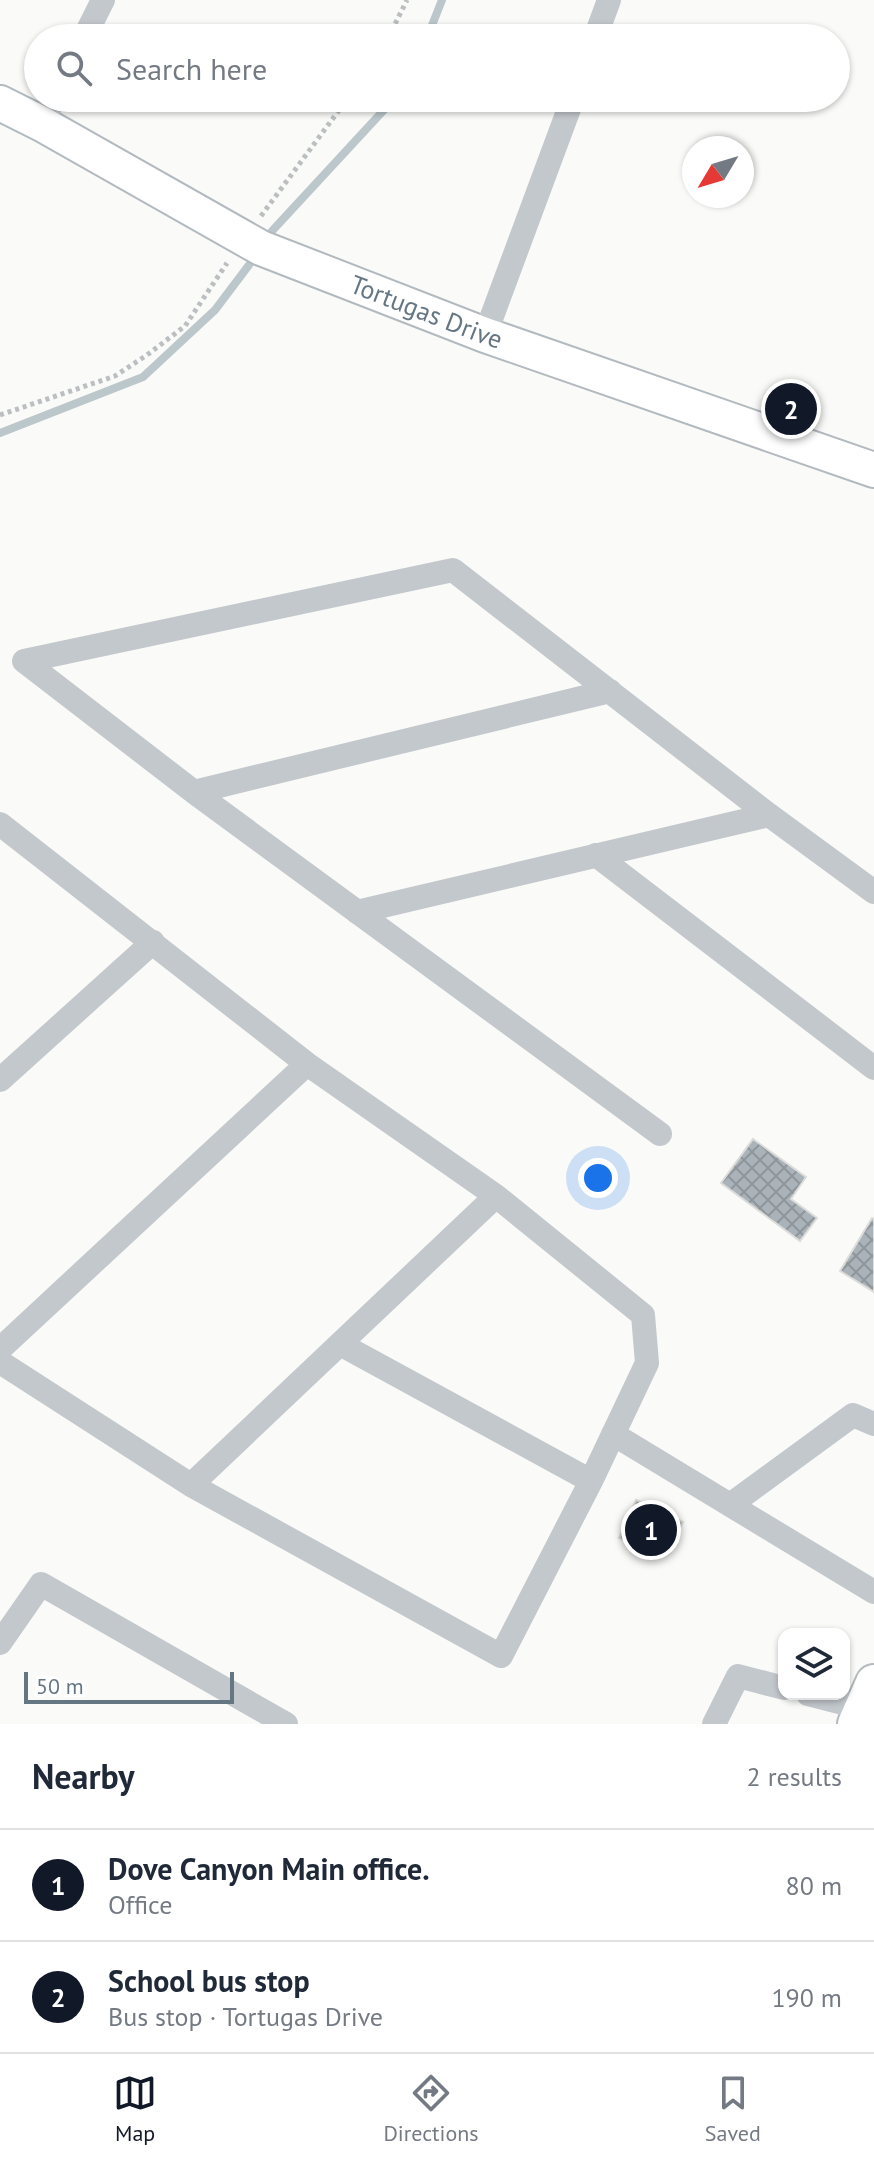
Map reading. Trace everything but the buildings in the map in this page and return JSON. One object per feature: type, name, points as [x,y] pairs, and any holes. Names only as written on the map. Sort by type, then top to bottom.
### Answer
[{"type":"street","points":[[91,24],[103,0]]},
{"type":"street","points":[[600,24],[609,0]]},
{"type":"street","name":"Tortugas Drive","points":[[0,103],[24,107]]},
{"type":"street","name":"Tortugas Drive","points":[[50,112],[261,248],[485,335],[874,470]]},
{"type":"street","points":[[485,335],[568,112]]},
{"type":"street","points":[[660,1134],[194,792],[24,661],[453,570],[769,815],[874,892]]},
{"type":"street","points":[[194,792],[610,691]]},
{"type":"street","points":[[357,912],[769,815]]},
{"type":"street","points":[[0,824],[307,1064],[496,1196],[643,1315],[647,1363],[591,1481],[501,1656],[191,1485],[0,1362]]},
{"type":"street","points":[[596,855],[874,1068]]},
{"type":"street","points":[[0,1080],[153,942]]},
{"type":"street","points":[[0,1349],[307,1064]]},
{"type":"street","points":[[191,1485],[496,1196]]},
{"type":"street","points":[[340,1344],[591,1481]]},
{"type":"street","points":[[730,1505],[853,1415],[874,1424]]},
{"type":"street","points":[[613,1434],[874,1592]]},
{"type":"street","points":[[0,1643],[41,1584],[286,1724]]},
{"type":"street","points":[[714,1724],[738,1676],[778,1686]]},
{"type":"street","points":[[839,1700],[864,1705]]},
{"type":"path","points":[[395,24],[407,0]]},
{"type":"path","points":[[0,415],[115,376],[185,326],[338,112]]},
{"type":"waterway","points":[[433,24],[442,0]]},
{"type":"waterway","points":[[272,231],[382,112]]},
{"type":"waterway","points":[[0,433],[143,377],[215,310],[249,265]]},
{"type":"place","name":"School bus stop","points":[[791,409]]},
{"type":"place","name":"Dove Canyon Main office.","points":[[651,1530]]}]
